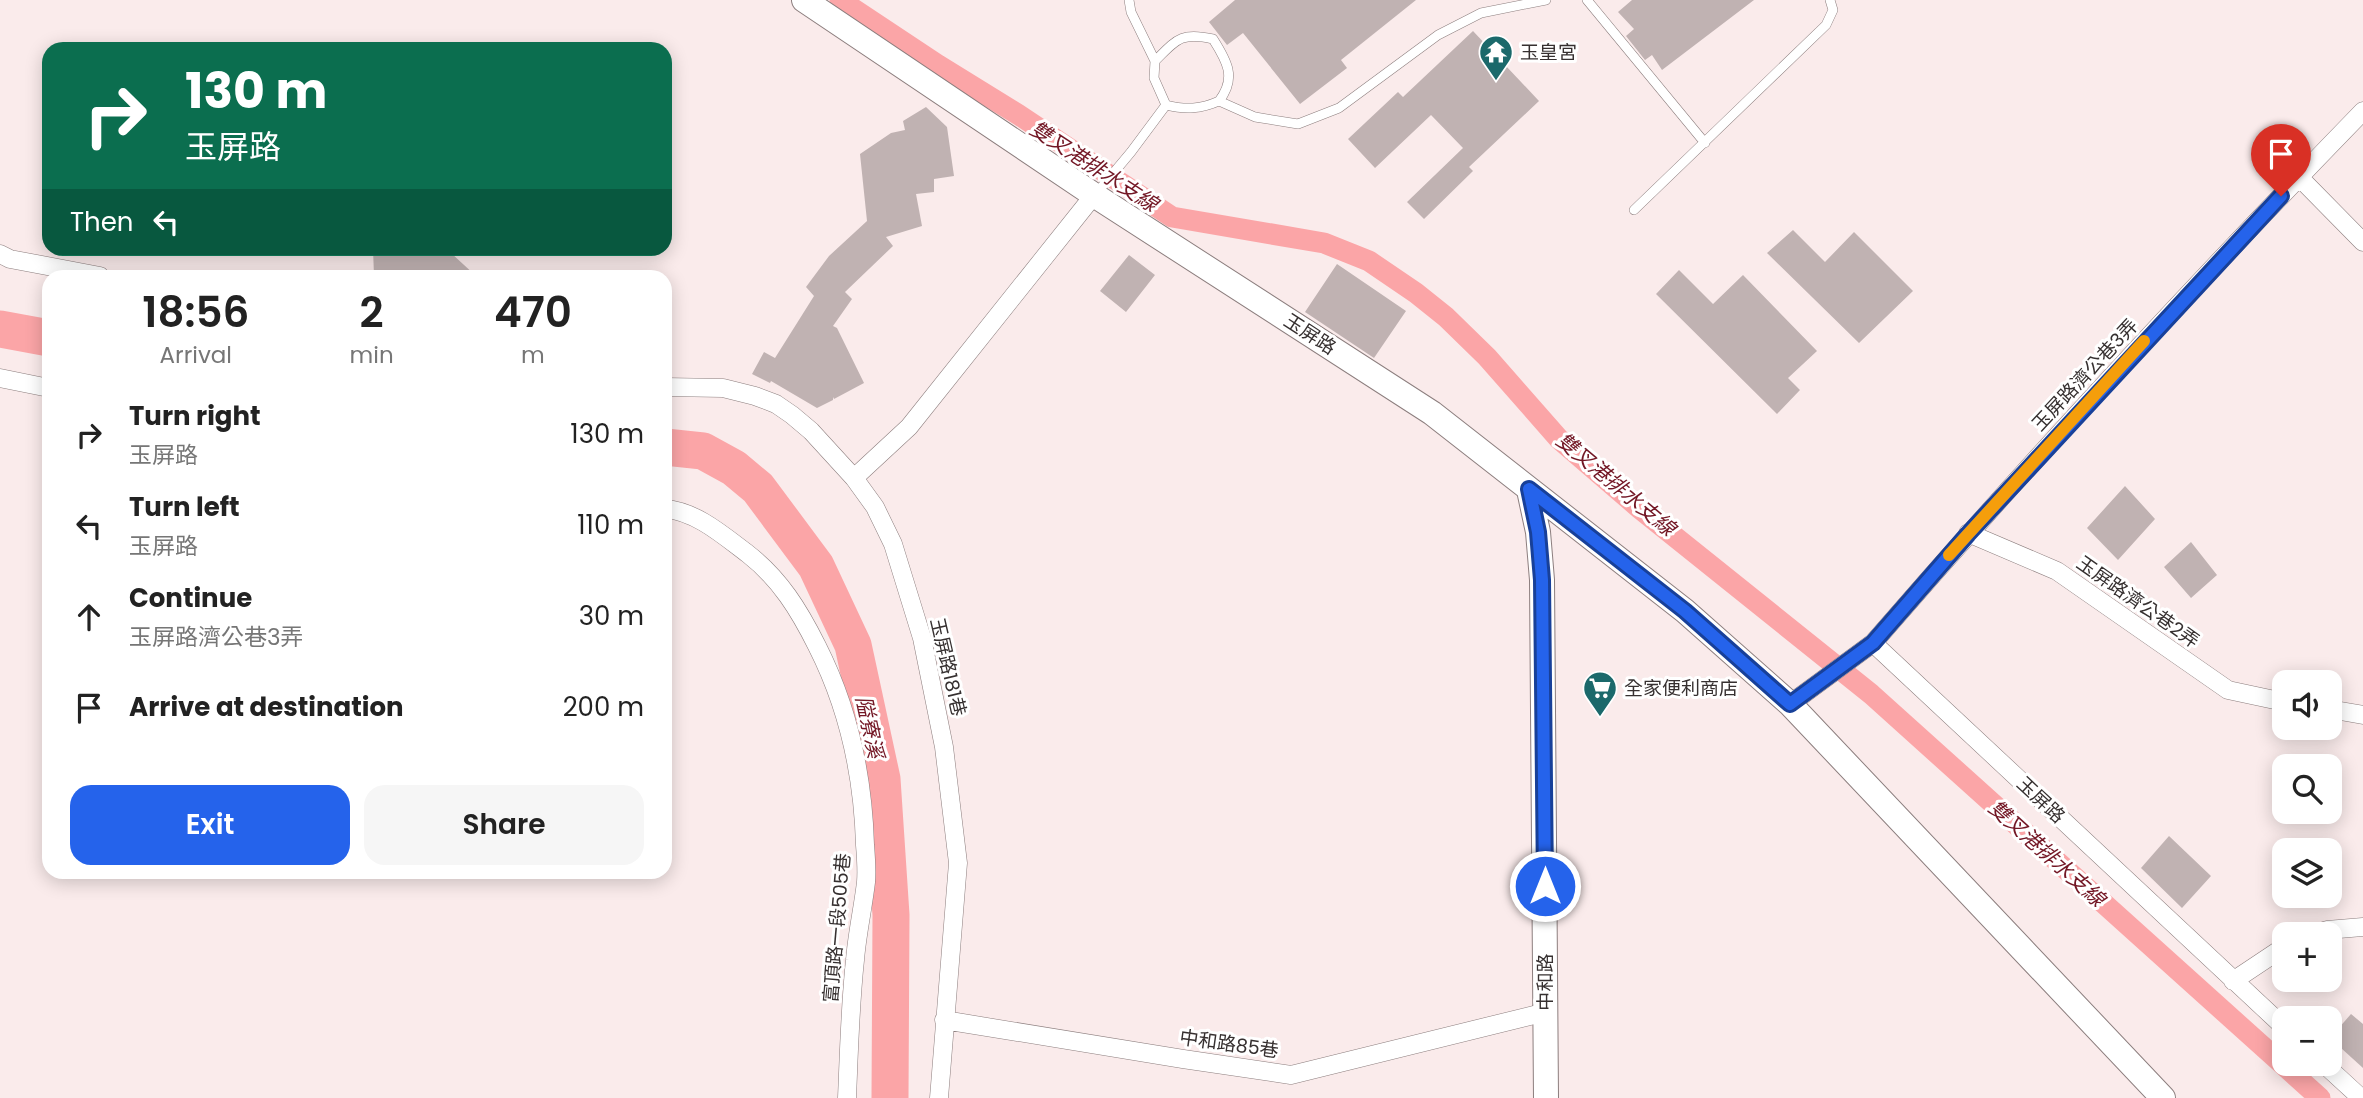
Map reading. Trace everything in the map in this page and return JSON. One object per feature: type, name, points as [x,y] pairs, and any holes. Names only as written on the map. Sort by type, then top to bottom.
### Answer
[{"type":"street","name":"玉屏路","points":[[804,0],[1094,195],[1432,413],[1685,611],[1790,704],[2163,1098]]},
{"type":"street","name":"玉屏路濟公巷3弄","points":[[1873,643],[2136,349],[2363,111]]},
{"type":"street","points":[[2300,177],[2363,242]]},
{"type":"street","points":[[854,478],[909,426],[1094,195]]},
{"type":"street","points":[[0,254],[70,270]]},
{"type":"street","points":[[0,378],[42,387]]},
{"type":"street","name":"玉屏路181巷","points":[[672,387],[723,388],[776,404],[811,431],[854,478],[875,507],[893,544],[922,639],[944,747],[958,863],[939,1098]]},
{"type":"street","name":"中和路","points":[[1529,489],[1538,532],[1542,580],[1546,1098]]},
{"type":"street","name":"富頂路一段505巷","points":[[672,510],[695,518],[732,542],[764,566],[785,589],[806,623],[842,702],[863,808],[866,879],[855,961],[847,1098]]},
{"type":"street","name":"玉屏路濟公巷2弄","points":[[1968,534],[2057,570],[2228,690],[2272,699]]},
{"type":"street","name":"玉屏路","points":[[1873,643],[2272,1016]]},
{"type":"street","points":[[1790,704],[1873,643]]},
{"type":"street","points":[[2342,711],[2363,715]]},
{"type":"street","points":[[2342,929],[2363,927]]},
{"type":"street","points":[[2233,981],[2272,955]]},
{"type":"street","name":"中和路85巷","points":[[944,1020],[1291,1075],[1546,1012]]},
{"type":"street","points":[[2337,1076],[2361,1098]]},
{"type":"lane","points":[[1129,0],[1131,12],[1156,61],[1154,78],[1166,105]]},
{"type":"lane","points":[[1220,101],[1255,117],[1297,124],[1339,108],[1438,35],[1481,13],[1546,0]]},
{"type":"lane","points":[[1587,0],[1706,143]]},
{"type":"lane","points":[[1634,210],[1826,25],[1833,10],[1830,0]]},
{"type":"lane","points":[[1156,61],[1175,40],[1191,34],[1213,39],[1224,56],[1230,74],[1227,92],[1220,101],[1204,108],[1181,109],[1166,105]]},
{"type":"lane","points":[[1094,195],[1166,105]]},
{"type":"building","points":[[1235,0],[1416,0],[1341,60],[1347,68],[1300,104],[1243,33],[1227,45],[1209,22]]},
{"type":"building","points":[[1632,0],[1754,0],[1662,70],[1652,55],[1645,60],[1626,36],[1634,29],[1618,12]]},
{"type":"building","points":[[1473,31],[1539,101],[1469,167],[1473,171],[1424,219],[1407,202],[1463,148],[1431,115],[1375,168],[1348,139],[1398,92],[1403,97]]},
{"type":"building","points":[[926,107],[947,127],[954,176],[934,179],[934,192],[916,194],[922,226],[886,237],[893,246],[845,292],[852,299],[833,326],[837,328],[864,383],[834,399],[833,397],[833,400],[817,408],[771,381],[770,383],[752,374],[764,352],[775,358],[814,296],[806,287],[829,256],[867,221],[860,154],[891,133],[905,130],[903,121]]},
{"type":"building","points":[[1793,230],[1825,262],[1854,232],[1913,291],[1859,343],[1767,253]]},
{"type":"building","points":[[1129,255],[1155,275],[1126,312],[1100,291]]},
{"type":"building","points":[[373,256],[454,256],[469,270],[374,270]]},
{"type":"building","points":[[1337,264],[1406,311],[1374,358],[1305,312]]},
{"type":"building","points":[[1679,270],[1713,304],[1743,275],[1817,351],[1788,378],[1800,390],[1777,414],[1656,294]]},
{"type":"building","points":[[2125,486],[2155,519],[2118,560],[2087,528]]},
{"type":"building","points":[[2191,542],[2217,575],[2191,598],[2164,567]]},
{"type":"building","points":[[2169,836],[2211,876],[2182,908],[2141,868]]},
{"type":"building","points":[[2351,1014],[2363,1024],[2363,1068],[2342,1049],[2342,1024]]},
{"type":"waterway","name":"雙叉港排水支線","points":[[840,0],[1172,217],[1324,243],[1369,261],[1416,293],[1446,317],[1487,357],[1559,439],[1639,508],[1871,694],[2320,1098]]},
{"type":"waterway","name":"隘寮溪","points":[[0,329],[42,337]]},
{"type":"waterway","name":"隘寮溪","points":[[672,448],[703,451],[734,468],[758,488],[816,566],[853,645],[882,779],[891,915],[890,1098]]},
{"type":"slow traffic","points":[[1949,555],[2144,341]]},
{"type":"place","name":"玉皇宮","points":[[1496,82]]},
{"type":"place","name":"全家便利商店","points":[[1600,718]]},
{"type":"route","points":[[1545,886],[1542,580],[1538,532],[1529,489],[1685,611],[1790,704],[1873,643],[2136,349],[2281,196]]}]
